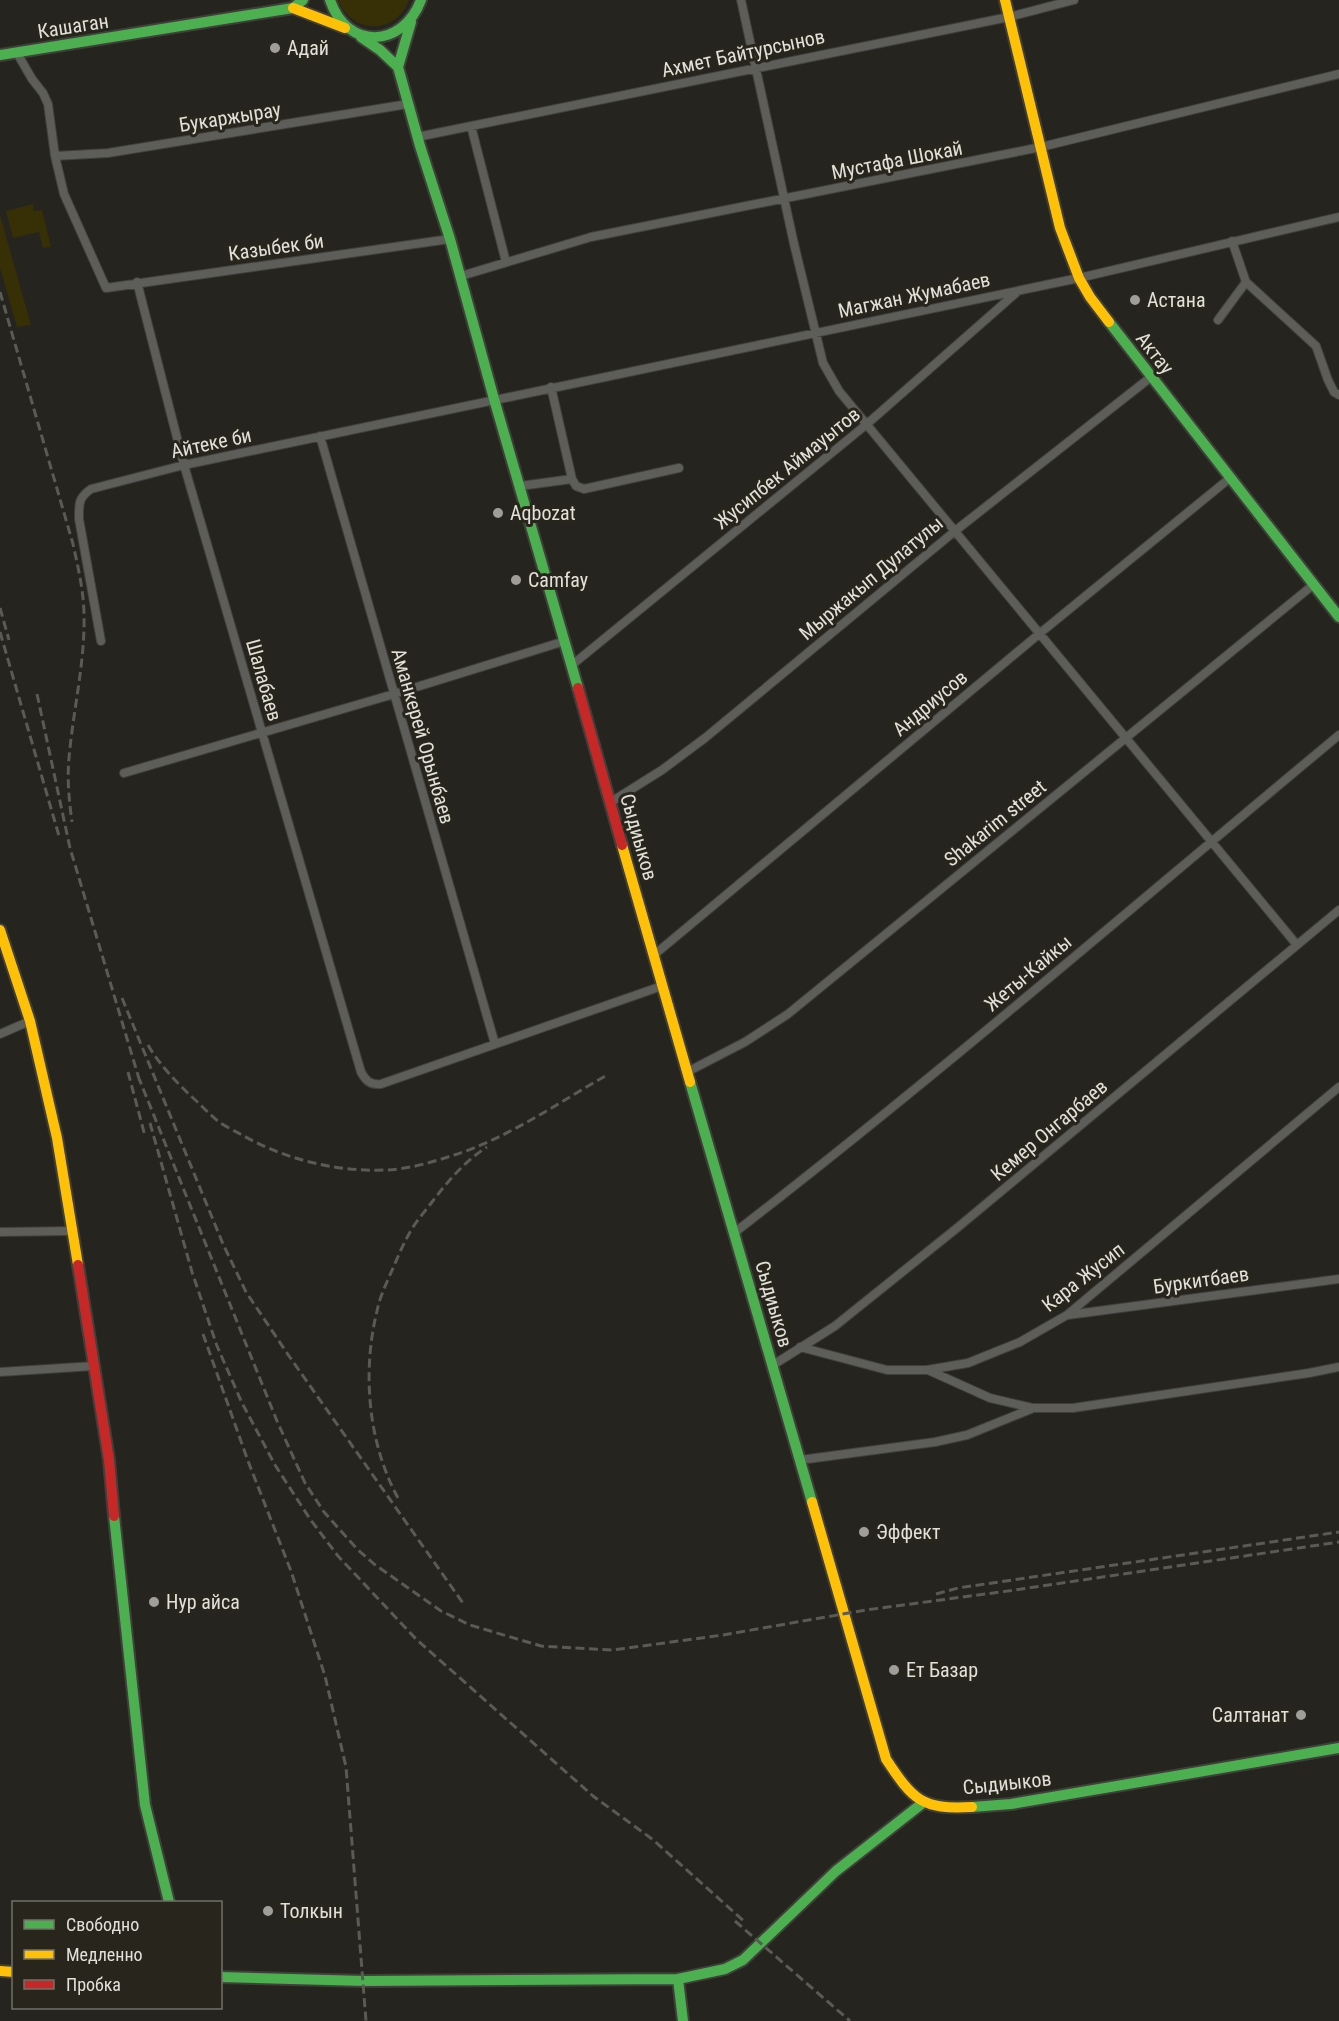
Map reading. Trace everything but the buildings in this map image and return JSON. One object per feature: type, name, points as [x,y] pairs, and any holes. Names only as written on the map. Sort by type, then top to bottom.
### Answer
[{"type":"street","points":[[303,0],[293,8],[371,38],[386,37],[400,31],[411,22]]},
{"type":"street","points":[[330,0],[335,14],[344,26],[380,50],[398,68],[411,22],[420,5],[427,0]]},
{"type":"street","points":[[741,0],[784,199],[823,363],[839,391],[1297,945]]},
{"type":"street","name":"Актау","points":[[1005,0],[1060,228],[1079,278],[1090,297],[1151,377],[1339,617]]},
{"type":"street","name":"Ахмет Байтурсынов","points":[[417,137],[1009,16],[1074,0]]},
{"type":"street","name":"Кашаган","points":[[0,55],[293,8]]},
{"type":"street","points":[[17,52],[48,104],[55,156]]},
{"type":"street","name":"Сыдиыков","points":[[398,68],[417,137],[461,276],[662,986],[886,1759],[905,1786],[924,1803],[971,1808],[1011,1804],[1339,1748]]},
{"type":"street","name":"Мустафа Шокай","points":[[461,276],[591,237],[1041,147],[1339,74]]},
{"type":"street","name":"Букаржырау","points":[[55,156],[108,153],[408,104]]},
{"type":"street","points":[[471,126],[506,262]]},
{"type":"street","name":"Казыбек би","points":[[55,156],[64,194],[106,288],[450,239]]},
{"type":"street","name":"Магжан Жумабаев","points":[[494,399],[1079,278],[1339,217]]},
{"type":"street","points":[[1232,241],[1246,282],[1317,346],[1328,380],[1334,392],[1339,395]]},
{"type":"street","name":"Шалабаев","points":[[137,282],[184,465],[361,1072],[370,1083],[381,1084],[495,1044]]},
{"type":"street","points":[[1218,320],[1246,282]]},
{"type":"street","name":"Жусипбек Аймауытов","points":[[572,665],[867,424],[1018,291]]},
{"type":"street","name":"Мыржакып Дулатулы","points":[[611,802],[662,770],[705,738],[955,531],[1151,377]]},
{"type":"street","points":[[551,387],[572,479],[576,486],[584,489],[679,468]]},
{"type":"street","name":"Айтеке би","points":[[101,641],[79,519],[82,495],[91,489],[184,465],[494,399]]},
{"type":"street","name":"Аманкерей Орынбаев","points":[[320,436],[495,1044]]},
{"type":"street","name":"Андриусов","points":[[654,955],[1230,478]]},
{"type":"street","points":[[520,486],[572,479]]},
{"type":"street","name":"Shakarim street","points":[[687,1072],[745,1042],[788,1014],[1313,585]]},
{"type":"street","points":[[124,773],[394,694],[565,640]]},
{"type":"street","name":"Жеты-Кайкы","points":[[734,1233],[821,1165],[1339,735]]},
{"type":"street","name":"Кемер Онгарбаев","points":[[773,1365],[834,1326],[957,1228],[1339,910]]},
{"type":"street","points":[[0,930],[30,1021],[57,1138],[109,1460],[145,1805],[169,1901]]},
{"type":"street","points":[[495,1044],[662,986]]},
{"type":"street","points":[[0,1034],[30,1021]]},
{"type":"street","name":"Кара Жусип","points":[[800,1347],[887,1370],[927,1370],[968,1363],[1020,1342],[1066,1315],[1339,1087]]},
{"type":"street","points":[[0,1232],[72,1231]]},
{"type":"street","name":"Буркитбаев","points":[[1066,1315],[1339,1279]]},
{"type":"street","points":[[0,1372],[94,1366]]},
{"type":"street","points":[[927,1370],[990,1398],[1033,1408],[1073,1408],[1339,1367]]},
{"type":"street","points":[[800,1460],[935,1442],[967,1435],[1033,1408]]},
{"type":"street","points":[[222,1977],[364,1981],[678,1979],[725,1969],[743,1960],[836,1871],[924,1803]]},
{"type":"street","points":[[678,1979],[683,2021]]},
{"type":"shaded area","points":[[338,0],[409,0],[394,20],[385,25],[374,26],[363,25],[353,20]]},
{"type":"shaded area","points":[[33,204],[34,211],[42,210],[51,247],[43,248],[39,232],[13,238],[6,211]]},
{"type":"shaded area","points":[[0,215],[31,325],[17,327],[0,268]]},
{"type":"railway","points":[[0,292],[73,544],[82,589],[83,651],[68,766],[72,822]]},
{"type":"railway","points":[[0,608],[9,640]]},
{"type":"railway","points":[[0,632],[59,836]]},
{"type":"railway","points":[[37,694],[70,848],[140,1082]]},
{"type":"railway","points":[[122,998],[223,1244],[246,1292],[465,1606]]},
{"type":"railway","points":[[148,1045],[174,1079],[222,1124],[259,1144],[294,1158],[349,1169],[404,1168],[474,1148],[532,1119],[607,1075]]},
{"type":"railway","points":[[128,1072],[145,1136]]},
{"type":"railway","points":[[138,1076],[277,1421],[305,1483],[324,1512],[357,1549],[374,1564],[441,1611],[470,1625],[541,1646],[613,1650],[723,1635],[866,1610],[1339,1542]]},
{"type":"railway","points":[[150,1123],[192,1272],[217,1346],[242,1403],[275,1465],[310,1519],[338,1556],[416,1639],[593,1796],[652,1839],[746,1923]]},
{"type":"railway","points":[[398,1498],[380,1454],[371,1407],[370,1358],[378,1305],[413,1227],[457,1172],[487,1147]]},
{"type":"railway","points":[[203,1334],[248,1461],[291,1571],[325,1676],[346,1767],[366,2021]]},
{"type":"railway","points":[[936,1594],[958,1588],[1339,1532]]},
{"type":"railway","points":[[735,1921],[850,2021]]},
{"type":"traffic: fast","points":[[0,55],[293,8],[303,0]]},
{"type":"traffic: fast","points":[[330,0],[338,17],[349,28],[362,35],[375,37],[389,35],[402,27],[413,16],[421,0]]},
{"type":"traffic: fast","points":[[411,22],[398,67],[420,146],[450,239],[578,688]]},
{"type":"traffic: fast","points":[[361,37],[380,50],[398,67]]},
{"type":"traffic: fast","points":[[1109,322],[1339,617]]},
{"type":"traffic: fast","points":[[690,1082],[812,1502]]},
{"type":"traffic: fast","points":[[114,1516],[145,1805],[169,1901]]},
{"type":"traffic: fast","points":[[972,1807],[1011,1804],[1339,1748]]},
{"type":"traffic: fast","points":[[222,1977],[364,1981],[678,1979],[725,1969],[743,1960],[836,1871],[924,1802]]},
{"type":"traffic: fast","points":[[678,1979],[683,2021]]},
{"type":"traffic: slow","points":[[1005,0],[1060,228],[1079,278],[1109,322]]},
{"type":"traffic: slow","points":[[293,8],[345,28]]},
{"type":"traffic: slow","points":[[622,845],[690,1082]]},
{"type":"traffic: slow","points":[[0,930],[30,1021],[57,1138],[78,1265]]},
{"type":"traffic: slow","points":[[812,1502],[886,1759],[904,1784],[920,1800],[941,1807],[972,1807]]},
{"type":"traffic: slow","points":[[0,1971],[12,1972]]},
{"type":"traffic: jam","points":[[578,688],[622,845]]},
{"type":"traffic: jam","points":[[78,1265],[109,1460],[114,1516]]},
{"type":"place","name":"Адай","points":[[275,48]]},
{"type":"place","name":"Астана","points":[[1135,300]]},
{"type":"place","name":"Aqbozat","points":[[498,513]]},
{"type":"place","name":"Camfay","points":[[516,580]]},
{"type":"place","name":"Эффект","points":[[864,1532]]},
{"type":"place","name":"Нур айса","points":[[154,1602]]},
{"type":"place","name":"Ет Базар","points":[[894,1670]]},
{"type":"place","name":"Салтанат","points":[[1301,1715]]},
{"type":"place","name":"Толкын","points":[[268,1911]]}]
